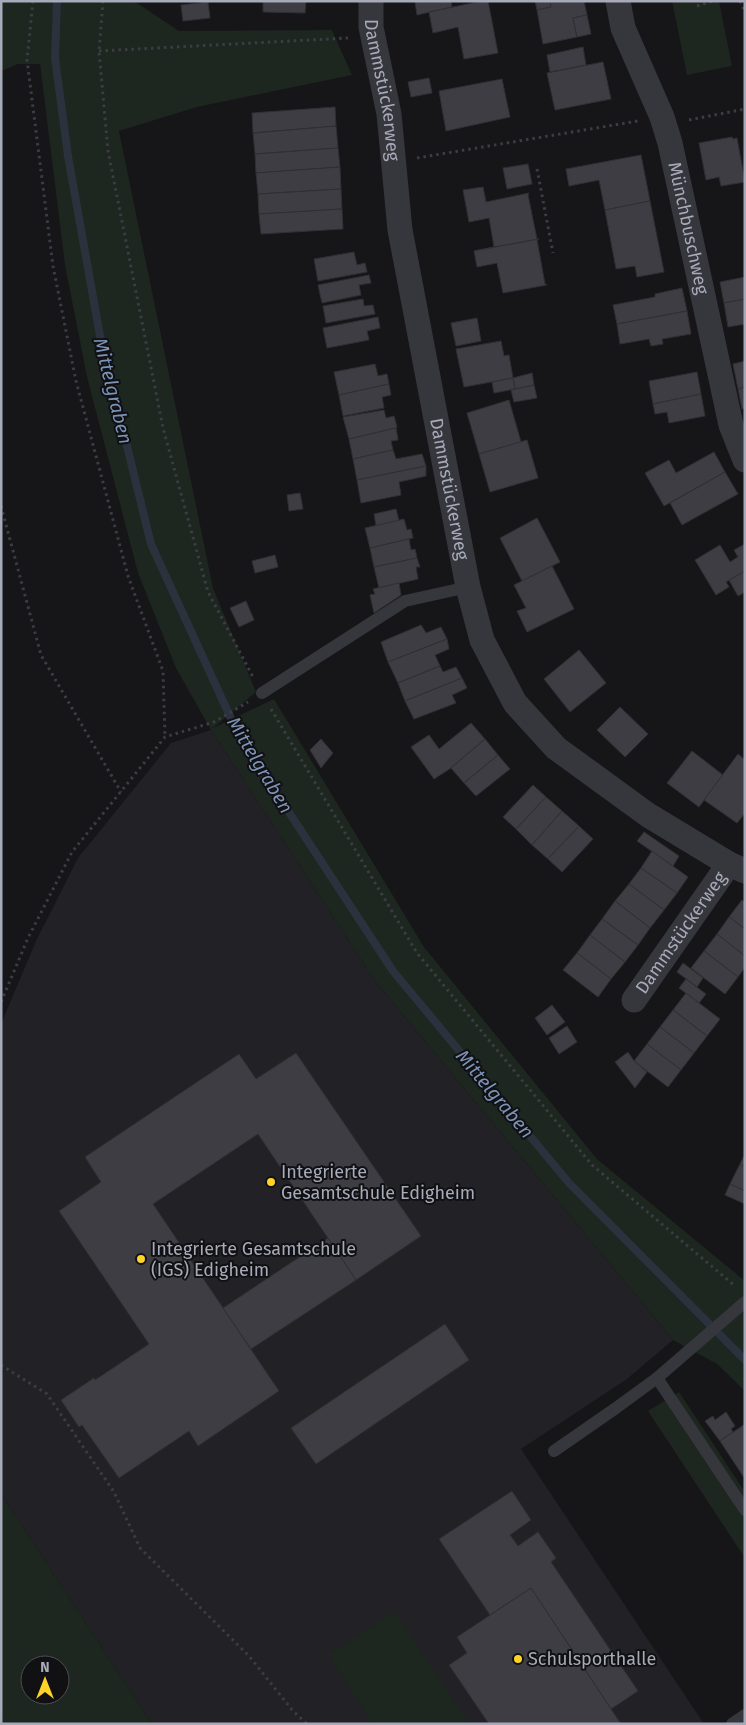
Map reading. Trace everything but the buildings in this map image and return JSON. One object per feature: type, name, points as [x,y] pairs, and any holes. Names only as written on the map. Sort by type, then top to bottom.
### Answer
[{"type":"street","name":"Dammstückerweg","points":[[371,1],[371,27],[389,114],[400,230],[468,587],[482,640],[515,703],[556,748],[648,815],[737,868],[634,1000]]},
{"type":"street","name":"Münchbuschweg","points":[[618,1],[623,28],[662,117],[670,143],[731,425],[745,460]]},
{"type":"lane","points":[[262,693],[405,601],[468,587]]},
{"type":"lane","points":[[554,1451],[657,1378],[734,1312],[742,1296]]},
{"type":"lane","points":[[657,1378],[745,1510]]},
{"type":"lane","points":[[732,1724],[745,1715]]},
{"type":"path","points":[[33,1],[27,60],[53,266],[76,382],[128,576],[163,671],[165,737]]},
{"type":"path","points":[[103,1],[99,51],[108,151],[163,428],[208,592],[262,693],[417,953],[592,1165],[742,1296]]},
{"type":"path","points":[[697,6],[713,1]]},
{"type":"path","points":[[740,1],[745,11]]},
{"type":"path","points":[[99,51],[374,37]]},
{"type":"path","points":[[393,162],[662,117],[685,120],[745,109]]},
{"type":"path","points":[[537,169],[553,253]]},
{"type":"path","points":[[1,506],[41,655],[121,792]]},
{"type":"path","points":[[1,1002],[28,938],[72,852],[165,737],[214,722],[242,706]]},
{"type":"path","points":[[1,1365],[47,1394],[114,1492],[140,1548],[249,1656],[292,1711],[307,1724]]},
{"type":"shaded area","points":[[1,1],[134,1],[179,31],[332,30],[352,75],[197,107],[119,131],[213,588],[256,692],[213,728],[274,699],[424,947],[597,1159],[745,1281],[745,1391],[717,1364],[673,1340],[375,981],[211,730],[176,668],[138,573],[87,377],[65,265],[40,64],[18,64],[1,71]]},
{"type":"shaded area","points":[[672,1],[719,1],[732,66],[687,75]]},
{"type":"shaded area","name":"Integrierte Gesamtschule Edigheim","points":[[211,730],[375,981],[673,1340],[627,1379],[521,1449],[704,1724],[152,1724],[1,1494],[1,1024],[36,941],[78,858],[171,743]]},
{"type":"shaded area","points":[[679,1392],[745,1492],[745,1558],[648,1411]]},
{"type":"shaded area","points":[[1,1494],[152,1724],[3,1724],[1,1702]]},
{"type":"shaded area","points":[[395,1611],[470,1724],[373,1724],[328,1655]]},
{"type":"waterway","name":"Mittelgraben","points":[[57,1],[55,58],[68,156],[100,336],[151,544],[239,736],[393,971],[569,1183],[745,1360]]},
{"type":"place","name":"Integrierte Gesamtschule Edigheim","points":[[271,1182]]},
{"type":"place","name":"Integrierte Gesamtschule (IGS) Edigheim","points":[[141,1259]]},
{"type":"place","name":"Schulsporthalle","points":[[518,1659]]}]
